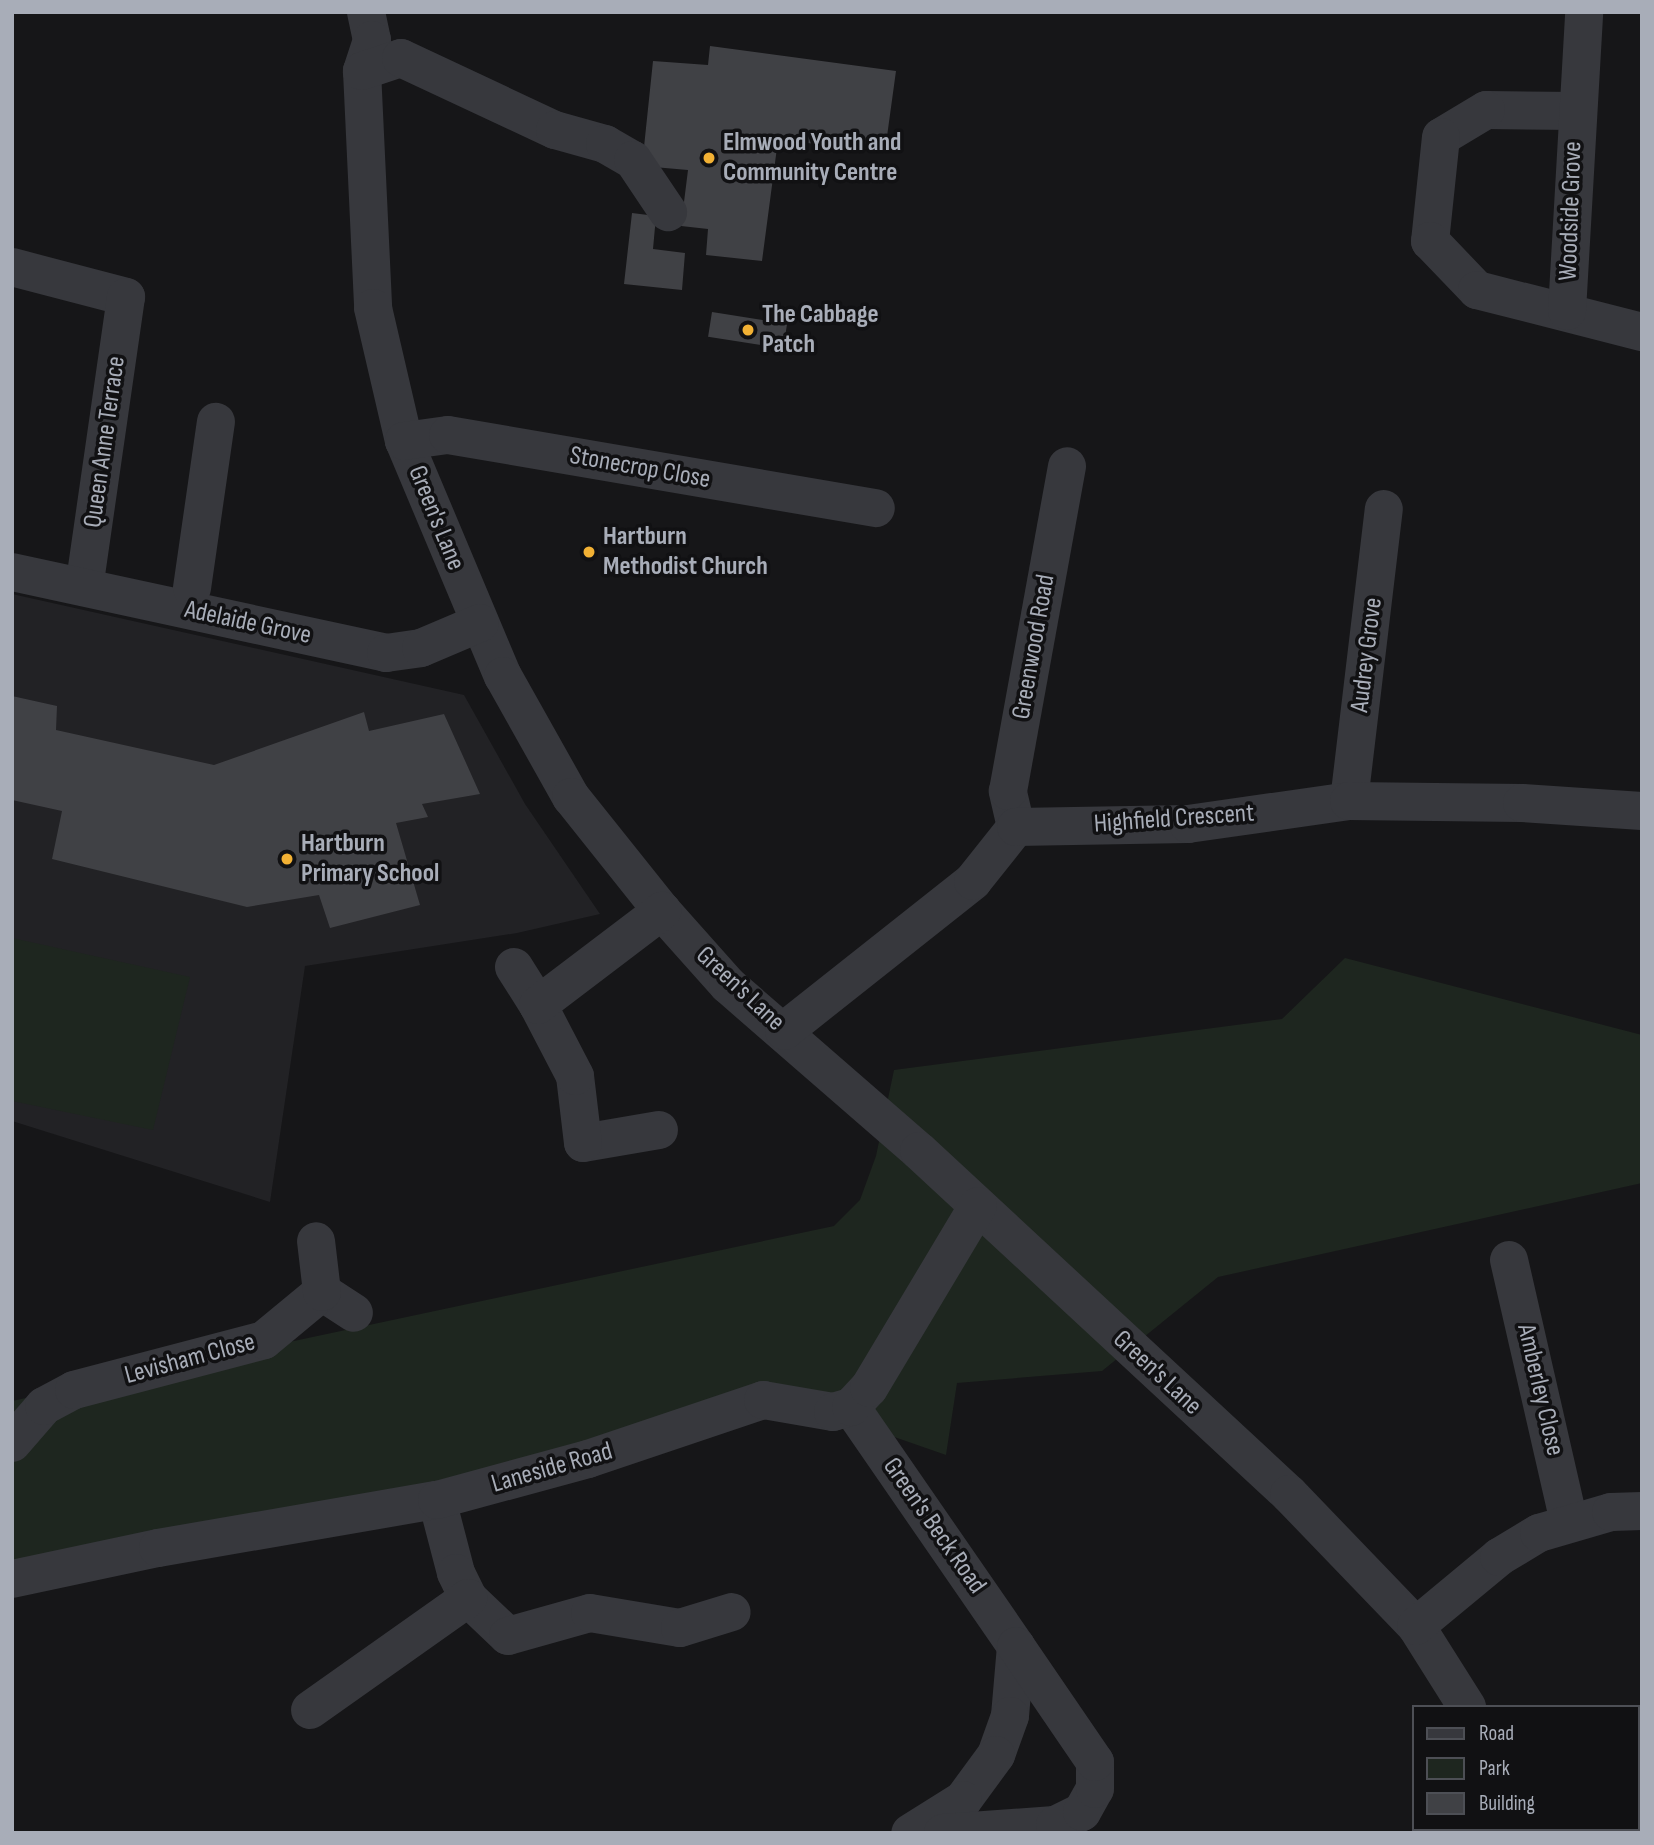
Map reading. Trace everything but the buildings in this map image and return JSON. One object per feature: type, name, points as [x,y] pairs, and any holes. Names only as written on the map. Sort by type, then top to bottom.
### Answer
[{"type":"street","name":"Green's Lane","points":[[339,12],[349,49],[362,71]]},
{"type":"street","name":"Green's Lane","points":[[366,12],[372,40],[362,71],[374,318],[404,441],[503,676],[571,797],[662,911],[729,985],[784,1031],[978,1206],[1289,1494],[1416,1626],[1466,1705]]},
{"type":"street","name":"Woodside Grove","points":[[1567,311],[1576,111],[1584,12]]},
{"type":"street","points":[[362,71],[401,58],[555,130],[605,144],[633,160],[668,212]]},
{"type":"street","name":"Woodside Grove","points":[[1576,111],[1486,110],[1441,137],[1430,241],[1477,290],[1642,332]]},
{"type":"street","name":"Queen Anne Terrace","points":[[12,267],[126,297],[83,587]]},
{"type":"street","points":[[192,588],[216,422]]},
{"type":"street","name":"Stonecrop Close","points":[[404,441],[448,435],[876,508]]},
{"type":"street","name":"Greenwood Road","points":[[1016,827],[1007,791],[1067,466]]},
{"type":"street","name":"Audrey Grove","points":[[1349,802],[1384,509]]},
{"type":"street","name":"Adelaide Grove","points":[[12,572],[386,653],[421,648],[480,622]]},
{"type":"street","name":"Highfield Crescent","points":[[1016,827],[1188,824],[1349,802],[1522,803],[1642,811]]},
{"type":"street","points":[[784,1031],[974,881],[1016,827]]},
{"type":"street","points":[[538,1005],[662,911]]},
{"type":"street","points":[[514,967],[538,1005],[575,1076],[583,1143],[659,1130]]},
{"type":"street","points":[[851,1407],[869,1388],[978,1206]]},
{"type":"street","points":[[316,1241],[322,1292],[354,1313]]},
{"type":"street","name":"Amberley Close","points":[[1509,1260],[1569,1521]]},
{"type":"street","name":"Levisham Close","points":[[12,1443],[44,1406],[74,1390],[264,1340],[322,1292]]},
{"type":"street","name":"Laneside Road","points":[[12,1579],[158,1548],[437,1500],[588,1459],[763,1400],[833,1412],[851,1407]]},
{"type":"street","name":"Green's Beck Road","points":[[851,1407],[1095,1762],[1095,1789],[1082,1812],[1055,1825],[943,1833]]},
{"type":"street","points":[[437,1500],[456,1573],[468,1598],[508,1636],[590,1613],[680,1628],[732,1612]]},
{"type":"street","points":[[1416,1626],[1499,1557],[1569,1521],[1611,1511],[1642,1511]]},
{"type":"street","points":[[310,1710],[468,1598]]},
{"type":"street","points":[[911,1833],[963,1800],[996,1755],[1010,1716],[1016,1646]]},
{"type":"shaded area","name":"Hartburn Primary School","points":[[12,594],[464,695],[525,804],[600,914],[517,933],[305,966],[270,1202],[12,1121]]},
{"type":"green space","points":[[12,938],[190,977],[153,1130],[12,1101]]},
{"type":"green space","points":[[1345,958],[1642,1035],[1642,1183],[1218,1277],[1102,1371],[957,1383],[946,1455],[797,1403],[12,1574],[12,1401],[834,1226],[860,1200],[876,1156],[894,1070],[1282,1019]]},
{"type":"place","name":"Elmwood Youth and Community Centre","points":[[709,158]]},
{"type":"place","name":"The Cabbage Patch","points":[[748,330]]},
{"type":"place","name":"Hartburn Methodist Church","points":[[589,552]]},
{"type":"place","name":"Hartburn Primary School","points":[[287,859]]}]
